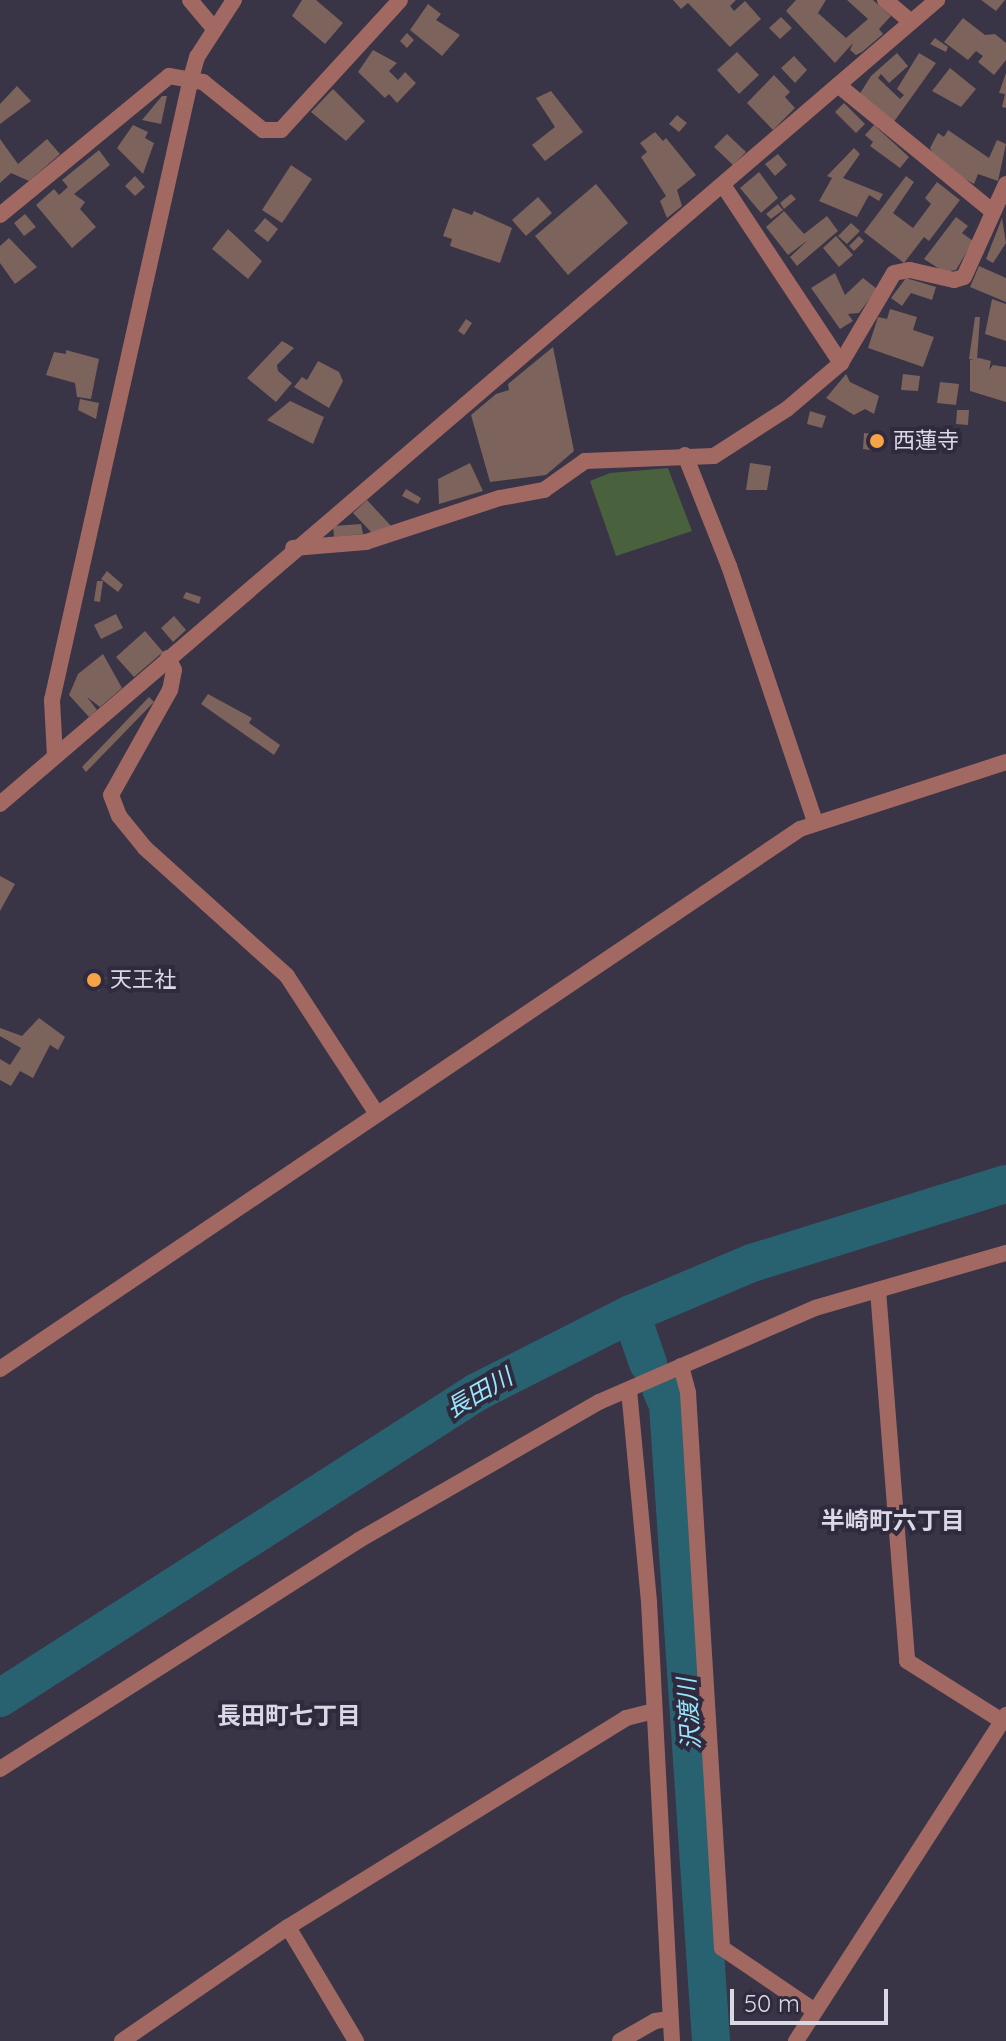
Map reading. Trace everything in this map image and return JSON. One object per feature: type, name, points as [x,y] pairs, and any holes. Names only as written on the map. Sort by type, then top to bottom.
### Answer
[{"type":"street","points":[[190,0],[214,29]]},
{"type":"street","points":[[55,756],[52,700],[191,78],[214,29],[234,0]]},
{"type":"street","points":[[0,215],[162,80],[191,78],[273,134],[400,0]]},
{"type":"street","points":[[885,0],[911,22]]},
{"type":"street","points":[[0,804],[293,548],[937,0]]},
{"type":"street","points":[[838,85],[993,212]]},
{"type":"street","points":[[293,548],[366,542],[500,498],[544,490],[585,461],[714,456],[787,409],[841,363],[894,273],[964,277],[1006,184]]},
{"type":"street","points":[[723,185],[841,363]]},
{"type":"street","points":[[685,455],[729,566],[815,822]]},
{"type":"street","points":[[168,658],[174,670],[170,690],[111,795],[119,816],[145,848],[287,976],[377,1114]]},
{"type":"street","points":[[0,1369],[815,822],[1006,762]]},
{"type":"street","points":[[0,1769],[359,1540],[534,1438],[629,1390],[815,1308],[1006,1253]]},
{"type":"street","points":[[796,2041],[1004,1718],[907,1661],[878,1290]]},
{"type":"street","points":[[681,1366],[688,1393],[722,1948],[815,2011]]},
{"type":"street","points":[[629,1390],[635,1417],[669,1911],[672,2041]]},
{"type":"street","points":[[122,2041],[288,1927],[626,1718],[654,1711]]},
{"type":"street","points":[[288,1927],[356,2041]]},
{"type":"street","points":[[620,2041],[655,2021],[670,2019]]},
{"type":"green space","points":[[668,468],[692,531],[616,556],[590,481],[610,473]]},
{"type":"building","points":[[302,0],[316,0],[343,23],[325,44],[292,16]]},
{"type":"building","points":[[673,0],[736,0],[730,6],[734,11],[745,1],[761,19],[730,47],[688,3],[681,9]]},
{"type":"building","points":[[796,0],[826,0],[818,13],[846,38],[868,19],[847,0],[873,0],[891,16],[879,29],[883,34],[862,52],[856,55],[850,50],[853,43],[835,63],[786,11]]},
{"type":"building","points":[[981,0],[1005,0],[996,11]]},
{"type":"building","points":[[428,4],[441,14],[436,20],[460,35],[442,56],[410,30]]},
{"type":"building","points":[[781,17],[792,28],[780,39],[769,28]]},
{"type":"building","points":[[963,18],[985,35],[995,34],[1006,43],[1006,60],[994,75],[978,62],[983,56],[976,51],[968,60],[944,42]]},
{"type":"building","points":[[407,33],[414,40],[407,48],[400,41]]},
{"type":"building","points":[[935,38],[948,47],[946,52],[930,44]]},
{"type":"building","points":[[373,50],[397,63],[389,71],[398,80],[405,72],[416,83],[397,103],[389,94],[385,98],[358,72]]},
{"type":"building","points":[[737,52],[759,75],[739,94],[717,70]]},
{"type":"building","points":[[897,53],[908,66],[889,83],[881,74],[878,78],[900,99],[904,95],[897,89],[919,53],[936,63],[893,123],[859,95],[871,76]]},
{"type":"building","points":[[794,56],[807,70],[795,83],[781,68]]},
{"type":"building","points":[[950,68],[976,89],[961,107],[932,91]]},
{"type":"building","points":[[1006,73],[1006,108],[1002,107],[1005,94],[999,93]]},
{"type":"building","points":[[774,75],[790,92],[785,97],[795,108],[773,130],[747,103]]},
{"type":"building","points":[[17,86],[31,101],[0,124],[0,104]]},
{"type":"building","points":[[333,89],[365,121],[346,141],[311,112]]},
{"type":"building","points":[[551,91],[583,132],[545,161],[532,145],[555,127],[536,98]]},
{"type":"building","points":[[162,96],[167,96],[161,124],[142,120]]},
{"type":"building","points":[[844,103],[865,124],[856,133],[835,112]]},
{"type":"building","points":[[677,115],[687,123],[679,132],[669,124]]},
{"type":"building","points":[[133,125],[148,132],[145,138],[154,143],[143,174],[117,148]]},
{"type":"building","points":[[874,125],[909,157],[900,168],[870,146],[873,142],[865,135]]},
{"type":"building","points":[[948,130],[989,158],[997,140],[1006,144],[998,181],[978,174],[974,184],[938,164],[930,148],[938,133],[944,137]]},
{"type":"building","points":[[655,132],[663,141],[666,138],[696,175],[677,190],[682,206],[667,218],[660,201],[666,196],[641,157],[647,152],[640,143]]},
{"type":"building","points":[[727,134],[746,152],[733,165],[714,147]]},
{"type":"building","points":[[0,139],[18,164],[47,139],[60,154],[29,181],[11,173],[0,183]]},
{"type":"building","points":[[854,148],[860,154],[843,178],[883,194],[879,201],[869,195],[857,217],[819,201],[832,178],[827,176]]},
{"type":"building","points":[[99,150],[110,165],[74,194],[85,202],[80,209],[96,227],[72,248],[36,205],[54,189],[59,195],[68,187],[62,180]]},
{"type":"building","points":[[778,154],[787,165],[775,176],[765,164]]},
{"type":"building","points":[[291,165],[312,179],[282,223],[262,210]]},
{"type":"building","points":[[759,172],[778,198],[761,213],[740,188]]},
{"type":"building","points":[[135,176],[145,187],[135,196],[125,186]]},
{"type":"building","points":[[906,176],[914,182],[893,213],[913,228],[931,204],[925,198],[937,182],[960,200],[929,241],[924,237],[904,263],[864,232]]},
{"type":"building","points":[[596,184],[628,223],[568,275],[535,236]]},
{"type":"building","points":[[791,194],[796,199],[784,209],[780,203]]},
{"type":"building","points":[[538,197],[552,213],[526,236],[512,220]]},
{"type":"building","points":[[778,204],[783,210],[771,219],[766,214]]},
{"type":"building","points":[[453,208],[472,215],[474,211],[512,228],[500,263],[450,246],[452,239],[443,236]]},
{"type":"building","points":[[784,211],[804,234],[827,216],[838,231],[797,266],[790,257],[808,240],[788,255],[766,227]]},
{"type":"building","points":[[25,214],[36,227],[24,236],[14,223]]},
{"type":"building","points":[[956,217],[968,226],[962,233],[973,241],[956,270],[944,272],[924,259]]},
{"type":"building","points":[[265,218],[278,229],[268,242],[254,231]]},
{"type":"building","points":[[1002,218],[1006,243],[993,263],[986,259]]},
{"type":"building","points":[[851,223],[860,231],[847,244],[838,236]]},
{"type":"building","points":[[228,229],[262,261],[248,279],[212,249]]},
{"type":"building","points":[[836,236],[853,255],[839,267],[823,248]]},
{"type":"building","points":[[859,236],[864,241],[854,251],[849,246]]},
{"type":"building","points":[[9,238],[37,267],[15,284],[0,263],[0,246]]},
{"type":"building","points":[[979,266],[1006,278],[1006,302],[970,287]]},
{"type":"building","points":[[835,273],[845,295],[863,278],[877,289],[859,313],[848,314],[853,321],[840,329],[811,288]]},
{"type":"building","points":[[906,278],[936,287],[932,300],[911,293],[902,306],[891,298]]},
{"type":"building","points":[[992,299],[1006,304],[1006,341],[985,334]]},
{"type":"building","points":[[890,309],[917,317],[913,330],[934,337],[923,367],[868,348],[878,317],[887,319]]},
{"type":"building","points":[[975,317],[980,317],[977,360],[969,359]]},
{"type":"building","points":[[466,319],[472,323],[464,335],[458,331]]},
{"type":"building","points":[[282,341],[294,348],[277,365],[278,371],[292,383],[276,402],[247,378]]},
{"type":"building","points":[[553,347],[574,451],[546,475],[490,482],[471,415],[496,394],[509,390],[508,384]]},
{"type":"building","points":[[66,350],[99,359],[91,399],[77,397],[75,383],[46,375],[54,352],[66,354]]},
{"type":"building","points":[[979,358],[991,361],[989,370],[993,365],[1006,367],[1006,402],[970,391],[970,360]]},
{"type":"building","points":[[318,361],[339,372],[343,381],[329,408],[294,387],[302,377],[307,380]]},
{"type":"building","points":[[846,374],[850,382],[879,396],[874,414],[865,409],[854,415],[826,398]]},
{"type":"building","points":[[903,374],[920,376],[918,391],[901,390]]},
{"type":"building","points":[[940,382],[959,384],[956,405],[937,403]]},
{"type":"building","points":[[80,399],[99,403],[96,419],[78,410]]},
{"type":"building","points":[[290,401],[324,417],[313,444],[267,420]]},
{"type":"building","points":[[957,410],[969,410],[968,425],[956,424]]},
{"type":"building","points":[[810,411],[826,416],[822,428],[807,424]]},
{"type":"building","points":[[864,433],[879,435],[877,451],[863,449]]},
{"type":"building","points":[[470,463],[483,491],[439,504],[438,479]]},
{"type":"building","points":[[750,463],[771,466],[767,490],[746,490]]},
{"type":"building","points":[[406,489],[421,498],[418,504],[402,496]]},
{"type":"building","points":[[367,500],[392,527],[373,534],[353,513]]},
{"type":"building","points":[[361,524],[363,534],[334,537],[333,526]]},
{"type":"building","points":[[107,571],[123,585],[118,592],[101,579]]},
{"type":"building","points":[[97,581],[103,581],[100,602],[94,601]]},
{"type":"building","points":[[186,592],[201,597],[199,604],[183,598]]},
{"type":"building","points":[[116,614],[123,628],[101,639],[94,625]]},
{"type":"building","points":[[174,616],[186,630],[173,642],[161,628]]},
{"type":"building","points":[[145,631],[163,652],[134,677],[116,657]]},
{"type":"building","points":[[103,654],[122,688],[100,707],[87,697],[97,710],[89,717],[69,695],[78,674]]},
{"type":"building","points":[[208,694],[252,718],[249,723],[280,745],[274,755],[201,704]]},
{"type":"building","points":[[149,697],[154,702],[86,772],[82,767]]},
{"type":"building","points":[[0,876],[15,884],[0,911]]},
{"type":"building","name":"天王社","points":[[90,970],[106,978],[99,991],[83,983]]},
{"type":"building","points":[[39,1018],[65,1037],[58,1050],[50,1045],[33,1078],[20,1071],[11,1086],[0,1080],[0,1059],[10,1065],[21,1048],[0,1036],[0,1028],[22,1036]]},
{"type":"waterway","name":"長田川","points":[[0,1698],[477,1392],[631,1314],[752,1263],[1006,1184]]},
{"type":"waterway","name":"沢渡川","points":[[631,1314],[648,1363]]},
{"type":"waterway","name":"沢渡川","points":[[661,1389],[668,1405],[711,2041]]},
{"type":"place","name":"西蓮寺","points":[[877,441]]},
{"type":"place","name":"天王社","points":[[94,980]]},
{"type":"district","name":"半崎町六丁目","points":[[893,1521]]},
{"type":"district","name":"長田町七丁目","points":[[289,1716]]}]
